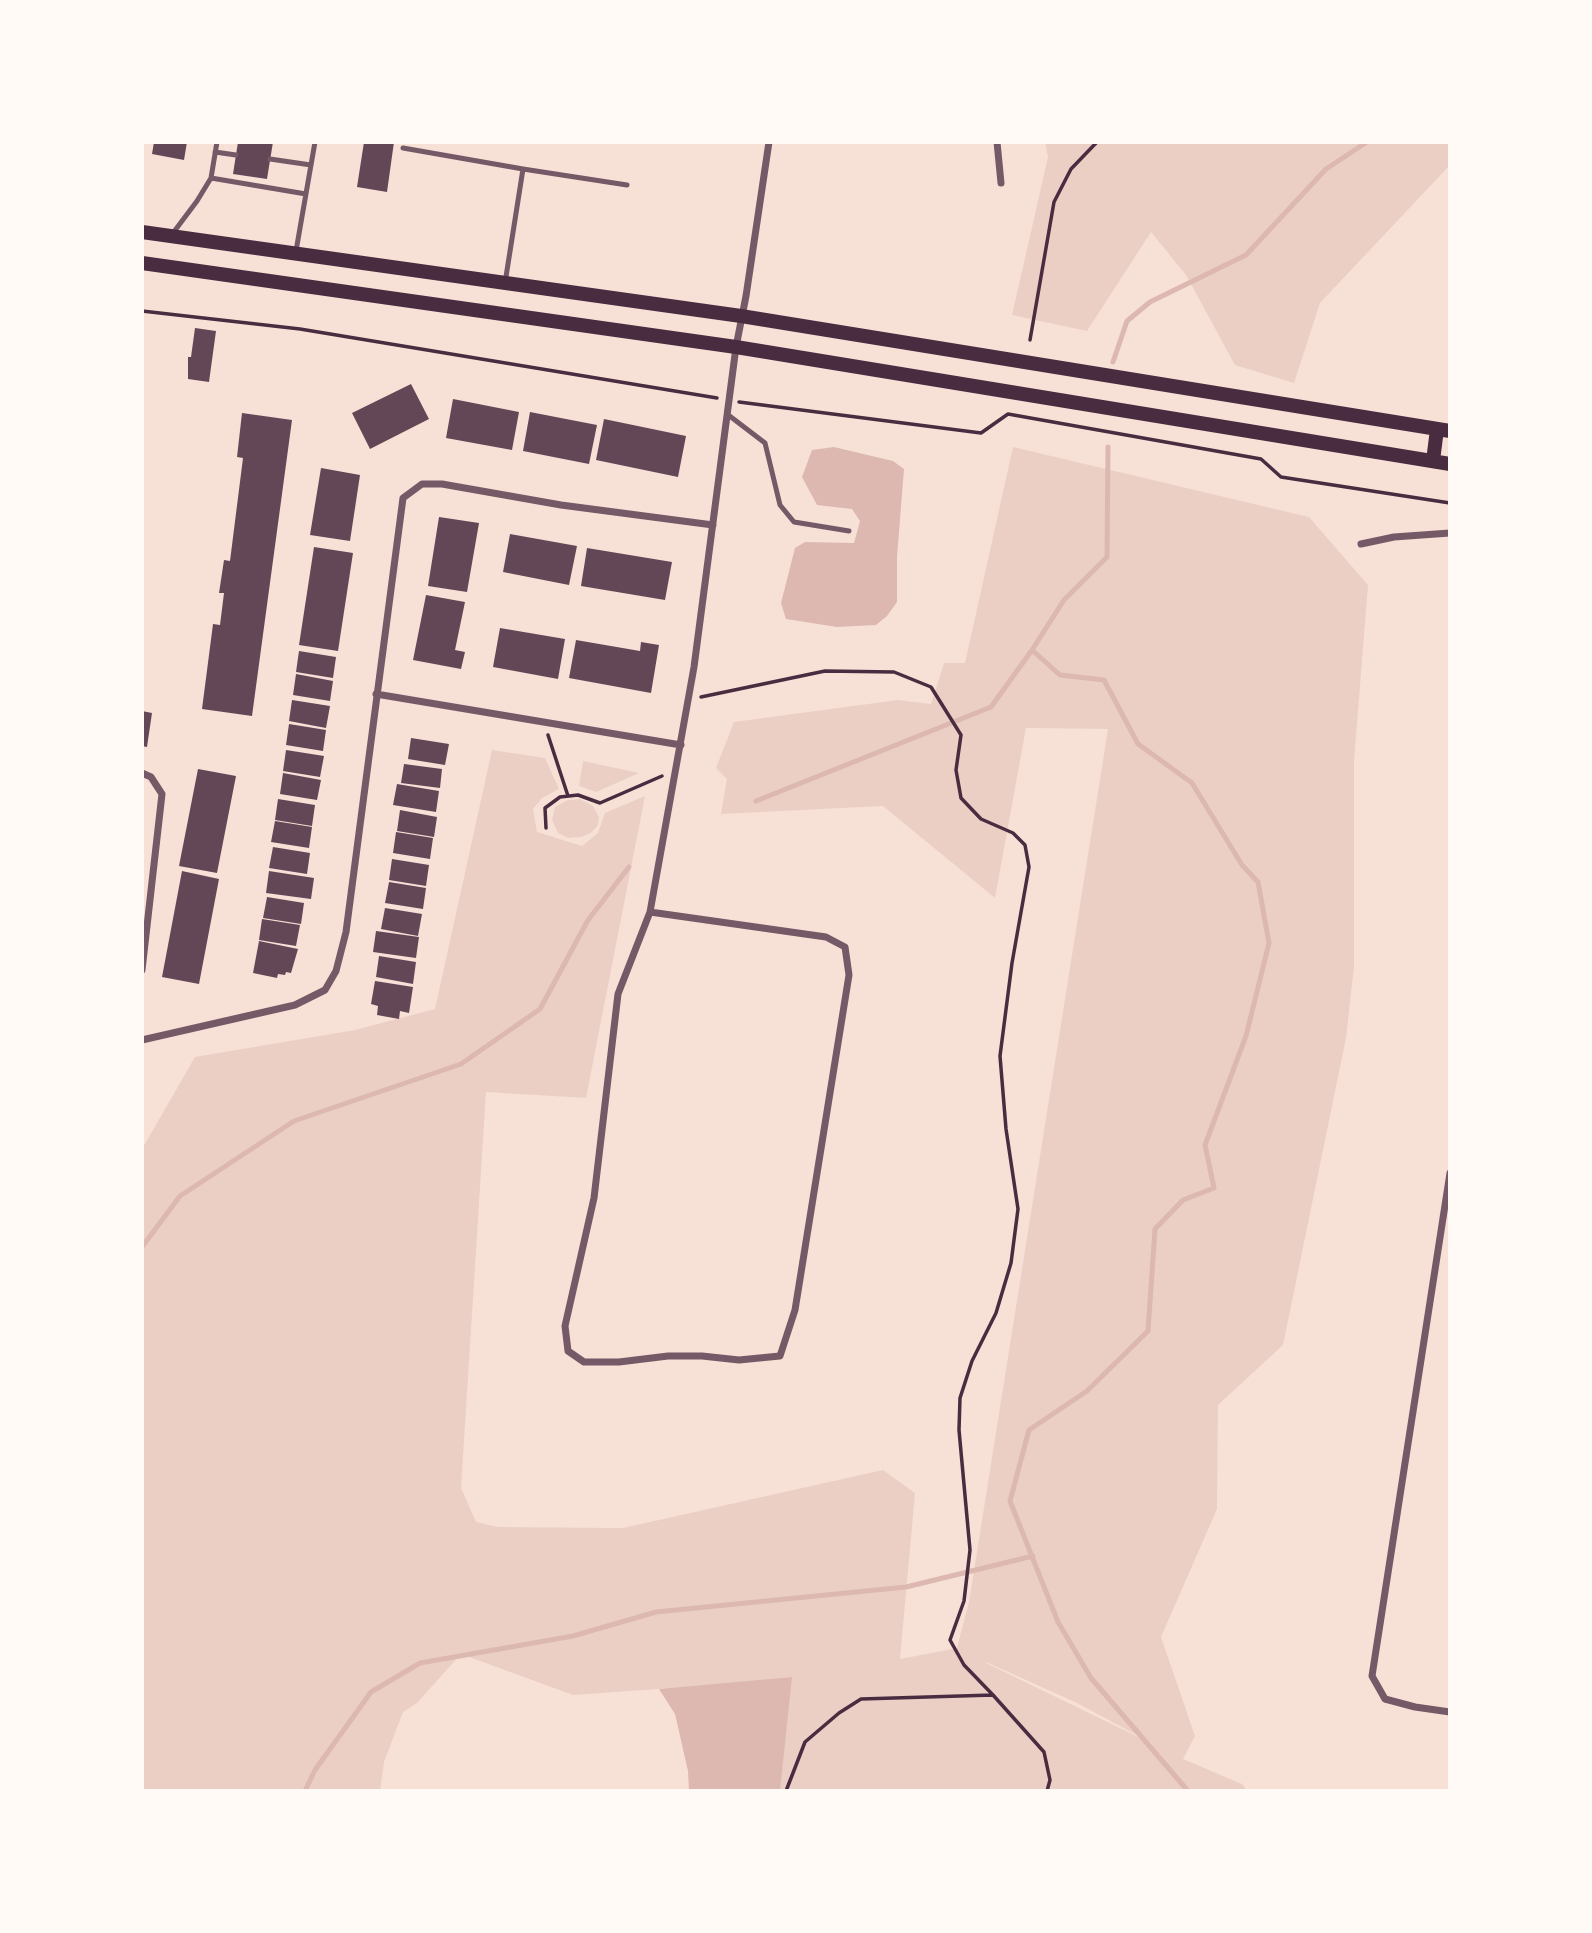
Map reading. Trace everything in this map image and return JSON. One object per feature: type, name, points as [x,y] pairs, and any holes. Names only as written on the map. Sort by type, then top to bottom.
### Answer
[{"type":"main road","points":[[142,232],[741,316],[1443,430],[1433,461]]},
{"type":"main road","points":[[142,263],[736,347],[1450,464]]},
{"type":"street","points":[[650,912],[826,937],[845,947],[849,975],[795,1310],[780,1356],[739,1360],[668,1356],[618,1362],[584,1362],[568,1351],[565,1326],[594,1198],[618,994],[650,912],[681,745],[736,347],[769,142]]},
{"type":"street","points":[[996,142],[1001,183]]},
{"type":"street","points":[[142,1040],[295,1006],[325,990],[336,971],[346,932],[403,498],[422,484],[442,484],[561,505],[713,525]]},
{"type":"street","points":[[1361,544],[1394,537],[1450,533]]},
{"type":"street","points":[[376,694],[681,745]]},
{"type":"street","points":[[142,774],[151,777],[162,794],[142,970]]},
{"type":"street","points":[[1450,1173],[1372,1676],[1385,1699],[1450,1712]]},
{"type":"lane","points":[[170,236],[198,201],[211,178],[217,142]]},
{"type":"lane","points":[[296,254],[315,142]]},
{"type":"lane","points":[[403,148],[627,185]]},
{"type":"lane","points":[[215,152],[236,155]]},
{"type":"lane","points":[[270,159],[311,165]]},
{"type":"lane","points":[[505,283],[523,169]]},
{"type":"lane","points":[[211,178],[306,194]]},
{"type":"lane","points":[[727,414],[765,443],[780,505],[794,522],[849,531]]},
{"type":"path","points":[[1030,340],[1055,202],[1071,169],[1097,142]]},
{"type":"path","points":[[142,311],[300,329],[729,400],[981,433],[1008,414],[1261,459],[1281,477],[1450,503]]},
{"type":"path","points":[[688,700],[825,671],[894,672],[931,687],[961,735],[956,770],[961,798],[981,819],[1013,833],[1025,845],[1029,867],[1012,963],[1000,1056],[1006,1129],[1018,1209],[1012,1263],[996,1313],[972,1361],[960,1398],[959,1430],[970,1550],[964,1601],[950,1640],[964,1665],[1044,1752],[1050,1780],[1047,1791]]},
{"type":"path","points":[[543,722],[568,796]]},
{"type":"path","points":[[546,828],[545,808],[560,797],[578,795],[600,803],[676,770]]},
{"type":"path","points":[[786,1791],[805,1742],[839,1713],[861,1699],[993,1695]]},
{"type":"shaded area","points":[[1045,142],[1450,142],[1450,165],[1320,303],[1294,383],[1235,365],[1186,275],[1151,232],[1087,331],[1012,315],[1048,157]]},
{"type":"shaded area","points":[[834,447],[893,461],[904,469],[897,557],[897,602],[876,625],[837,627],[786,619],[781,603],[795,548],[805,542],[854,543],[860,521],[852,509],[817,505],[802,477],[812,450]]},
{"type":"shaded area","points":[[1013,447],[1309,517],[1368,585],[1354,761],[1354,967],[1346,1038],[1283,1345],[1218,1405],[1217,1509],[1161,1637],[1195,1736],[1183,1759],[1242,1784],[1247,1791],[780,1791],[791,1677],[573,1695],[461,1654],[417,1703],[403,1712],[384,1762],[380,1791],[142,1791],[142,1149],[195,1057],[355,1030],[435,1009],[492,750],[545,758],[559,789],[542,798],[533,809],[537,832],[582,846],[598,833],[605,813],[645,796],[586,1098],[486,1092],[461,1488],[476,1522],[498,1527],[623,1528],[883,1470],[915,1493],[900,1659],[957,1648],[969,1602],[1108,729],[1026,728],[995,898],[883,806],[721,814],[727,779],[716,768],[734,722],[898,700],[931,704],[944,663],[965,663]],"holes":[[[986,1662],[1077,1703],[1157,1746]]]},
{"type":"shaded area","points":[[583,761],[639,773],[596,792],[579,786]]},
{"type":"shaded area","points":[[580,799],[593,806],[599,817],[598,825],[591,833],[568,838],[558,833],[552,820],[555,807],[568,800]]},
{"type":"shaded area","points":[[792,1677],[780,1791],[689,1791],[688,1771],[675,1714],[659,1689]]},
{"type":"building","points":[[154,142],[187,142],[184,160],[152,154]]},
{"type":"building","points":[[238,142],[273,142],[267,179],[233,174]]},
{"type":"building","points":[[364,142],[394,142],[387,192],[357,187]]},
{"type":"building","points":[[195,328],[216,331],[209,382],[188,379],[188,357],[191,357]]},
{"type":"building","points":[[411,384],[429,419],[370,449],[352,413]]},
{"type":"building","points":[[453,399],[519,412],[512,450],[446,438]]},
{"type":"building","points":[[530,412],[597,425],[589,464],[523,451]]},
{"type":"building","points":[[242,413],[292,420],[252,716],[202,709],[213,624],[220,625],[224,593],[219,593],[224,560],[230,561],[243,458],[237,457]]},
{"type":"building","points":[[604,419],[686,436],[678,477],[596,460]]},
{"type":"building","points":[[321,468],[360,475],[350,541],[310,535]]},
{"type":"building","points":[[439,517],[479,523],[467,592],[428,586]]},
{"type":"building","points":[[510,534],[577,546],[569,585],[503,572]]},
{"type":"building","points":[[314,547],[353,553],[338,651],[299,645]]},
{"type":"building","points":[[587,548],[672,562],[665,600],[581,586]]},
{"type":"building","points":[[426,595],[465,602],[455,650],[465,652],[461,669],[413,660]]},
{"type":"building","points":[[500,628],[565,639],[558,679],[493,667]]},
{"type":"building","points":[[576,640],[640,651],[641,642],[659,645],[651,693],[569,678]]},
{"type":"building","points":[[299,651],[336,657],[333,678],[296,672]]},
{"type":"building","points":[[296,674],[333,681],[330,701],[293,695]]},
{"type":"building","points":[[292,700],[330,706],[326,728],[289,721]]},
{"type":"building","points":[[142,711],[152,713],[147,747],[142,746]]},
{"type":"building","points":[[289,724],[326,730],[323,751],[286,745]]},
{"type":"building","points":[[411,738],[449,744],[445,765],[408,759]]},
{"type":"building","points":[[286,750],[324,756],[320,777],[283,771]]},
{"type":"building","points":[[404,764],[442,769],[440,788],[401,783]]},
{"type":"building","points":[[198,769],[236,776],[217,873],[179,866]]},
{"type":"building","points":[[283,773],[321,780],[317,800],[280,794]]},
{"type":"building","points":[[397,784],[439,791],[436,812],[393,805]]},
{"type":"building","points":[[278,799],[315,805],[312,826],[275,820]]},
{"type":"building","points":[[400,810],[437,817],[434,837],[397,831]]},
{"type":"building","points":[[275,821],[312,827],[309,848],[271,842]]},
{"type":"building","points":[[396,832],[433,838],[430,859],[393,853]]},
{"type":"building","points":[[273,847],[310,853],[307,874],[269,868]]},
{"type":"building","points":[[392,859],[429,865],[426,886],[389,880]]},
{"type":"building","points":[[182,871],[219,879],[199,984],[162,977]]},
{"type":"building","points":[[269,871],[314,878],[311,899],[266,893]]},
{"type":"building","points":[[389,882],[426,888],[423,909],[385,903]]},
{"type":"building","points":[[267,897],[304,903],[301,924],[263,918]]},
{"type":"building","points":[[385,908],[422,914],[418,936],[381,929]]},
{"type":"building","points":[[262,919],[300,925],[296,946],[259,940]]},
{"type":"building","points":[[376,931],[419,937],[416,958],[373,952]]},
{"type":"building","points":[[259,941],[298,949],[291,973],[278,974],[277,978],[253,973]]},
{"type":"building","points":[[379,956],[416,962],[413,984],[376,977]]},
{"type":"building","points":[[375,981],[413,987],[409,1013],[400,1011],[399,1019],[377,1015],[378,1006],[371,1004]]},
{"type":"waterway","points":[[1113,362],[1127,321],[1150,302],[1246,255],[1326,169],[1367,142]]},
{"type":"waterway","points":[[756,801],[991,707],[1064,600],[1107,557],[1108,447]]},
{"type":"waterway","points":[[1032,650],[1060,675],[1104,680],[1138,744],[1192,783],[1242,865],[1258,882],[1269,943],[1246,1036],[1205,1145],[1214,1188],[1183,1200],[1155,1229],[1148,1331],[1087,1391],[1029,1430],[1010,1501],[1058,1622],[1091,1678],[1188,1791]]},
{"type":"waterway","points":[[142,1247],[180,1196],[294,1121],[461,1064],[540,1009],[588,920],[629,867]]},
{"type":"waterway","points":[[305,1791],[315,1770],[371,1692],[420,1663],[573,1636],[656,1612],[906,1587],[1033,1556]]}]
